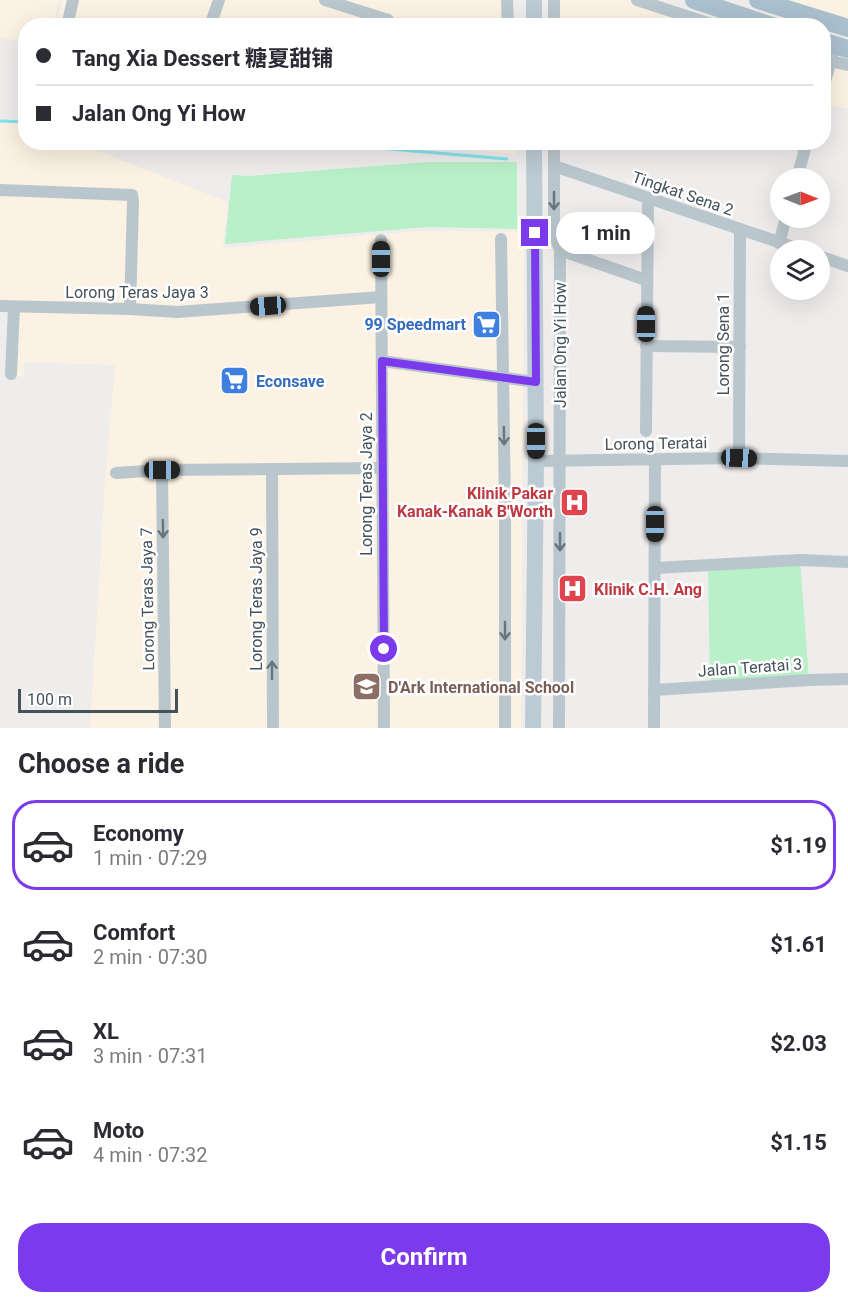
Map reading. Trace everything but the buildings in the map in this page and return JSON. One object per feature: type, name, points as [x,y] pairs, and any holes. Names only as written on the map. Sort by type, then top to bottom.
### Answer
[{"type":"main road","points":[[534,0],[534,18]]},
{"type":"main road","points":[[694,0],[748,18]]},
{"type":"main road","points":[[758,0],[816,18]]},
{"type":"main road","points":[[831,23],[848,28]]},
{"type":"main road","name":"Jalan Ong Yi How","points":[[533,728],[536,461],[534,150]]},
{"type":"street","points":[[69,18],[73,0]]},
{"type":"street","points":[[213,18],[219,0]]},
{"type":"street","points":[[325,0],[382,18]]},
{"type":"street","points":[[507,0],[507,18]]},
{"type":"street","points":[[554,0],[554,18]]},
{"type":"street","points":[[637,0],[692,18]]},
{"type":"street","points":[[832,52],[848,64]]},
{"type":"street","name":"Jalan Ong Yi How","points":[[554,150],[554,234],[560,250],[559,728]]},
{"type":"street","points":[[800,168],[805,150]]},
{"type":"street","name":"Tingkat Sena 2","points":[[554,166],[770,240]]},
{"type":"street","points":[[0,190],[132,195],[130,309]]},
{"type":"street","points":[[646,431],[648,198]]},
{"type":"street","name":"Lorong Sena 1","points":[[739,458],[740,230]]},
{"type":"street","points":[[535,233],[554,234]]},
{"type":"street","points":[[501,239],[505,728]]},
{"type":"street","name":"Lorong Teras Jaya 2","points":[[381,240],[384,728]]},
{"type":"street","points":[[560,250],[646,280]]},
{"type":"street","points":[[830,260],[848,266]]},
{"type":"street","name":"Lorong Teras Jaya 3","points":[[0,306],[177,312],[381,297]]},
{"type":"street","points":[[11,374],[14,308]]},
{"type":"street","points":[[646,346],[740,347]]},
{"type":"street","points":[[382,361],[536,382]]},
{"type":"street","name":"Lorong Teratai","points":[[536,461],[739,458],[848,461]]},
{"type":"street","points":[[654,728],[655,460]]},
{"type":"street","points":[[116,473],[162,470],[382,468]]},
{"type":"street","name":"Lorong Teras Jaya 9","points":[[272,469],[273,728]]},
{"type":"street","name":"Lorong Teras Jaya 7","points":[[162,470],[165,728]]},
{"type":"street","points":[[655,568],[800,560],[848,562]]},
{"type":"street","name":"Jalan Teratai 3","points":[[654,690],[848,679]]},
{"type":"shaded area","points":[[0,0],[59,0],[55,18],[18,18],[18,41],[0,37]]},
{"type":"shaded area","points":[[62,0],[512,0],[512,18],[58,18]]},
{"type":"shaded area","points":[[550,0],[645,0],[704,18],[553,18],[550,17]]},
{"type":"shaded area","points":[[768,0],[848,0],[848,23]]},
{"type":"shaded area","points":[[831,57],[848,60],[848,109],[831,105]]},
{"type":"shaded area","points":[[0,122],[18,123],[18,150],[96,150],[228,202],[223,248],[422,231],[524,232],[521,728],[90,728],[105,483],[115,365],[24,362],[23,376],[11,376],[14,308],[0,306]]},
{"type":"shaded area","points":[[466,150],[515,150],[515,154]]},
{"type":"green space","points":[[427,162],[517,162],[517,229],[427,227],[225,244],[232,175],[249,176]]},
{"type":"green space","points":[[800,560],[809,680],[710,683],[708,565]]},
{"type":"waterway","points":[[0,121],[18,122]]},
{"type":"waterway","points":[[402,150],[507,159]]},
{"type":"place","name":"99 Speedmart","points":[[487,324]]},
{"type":"place","name":"Econsave","points":[[235,381]]},
{"type":"place","name":"Klinik Pakar Kanak-Kanak B'Worth","points":[[574,502]]},
{"type":"place","name":"Klinik C.H. Ang","points":[[573,589]]},
{"type":"place","name":"D'Ark International School","points":[[367,687]]},
{"type":"route","points":[[384,649],[382,361],[536,382],[535,233]]}]
